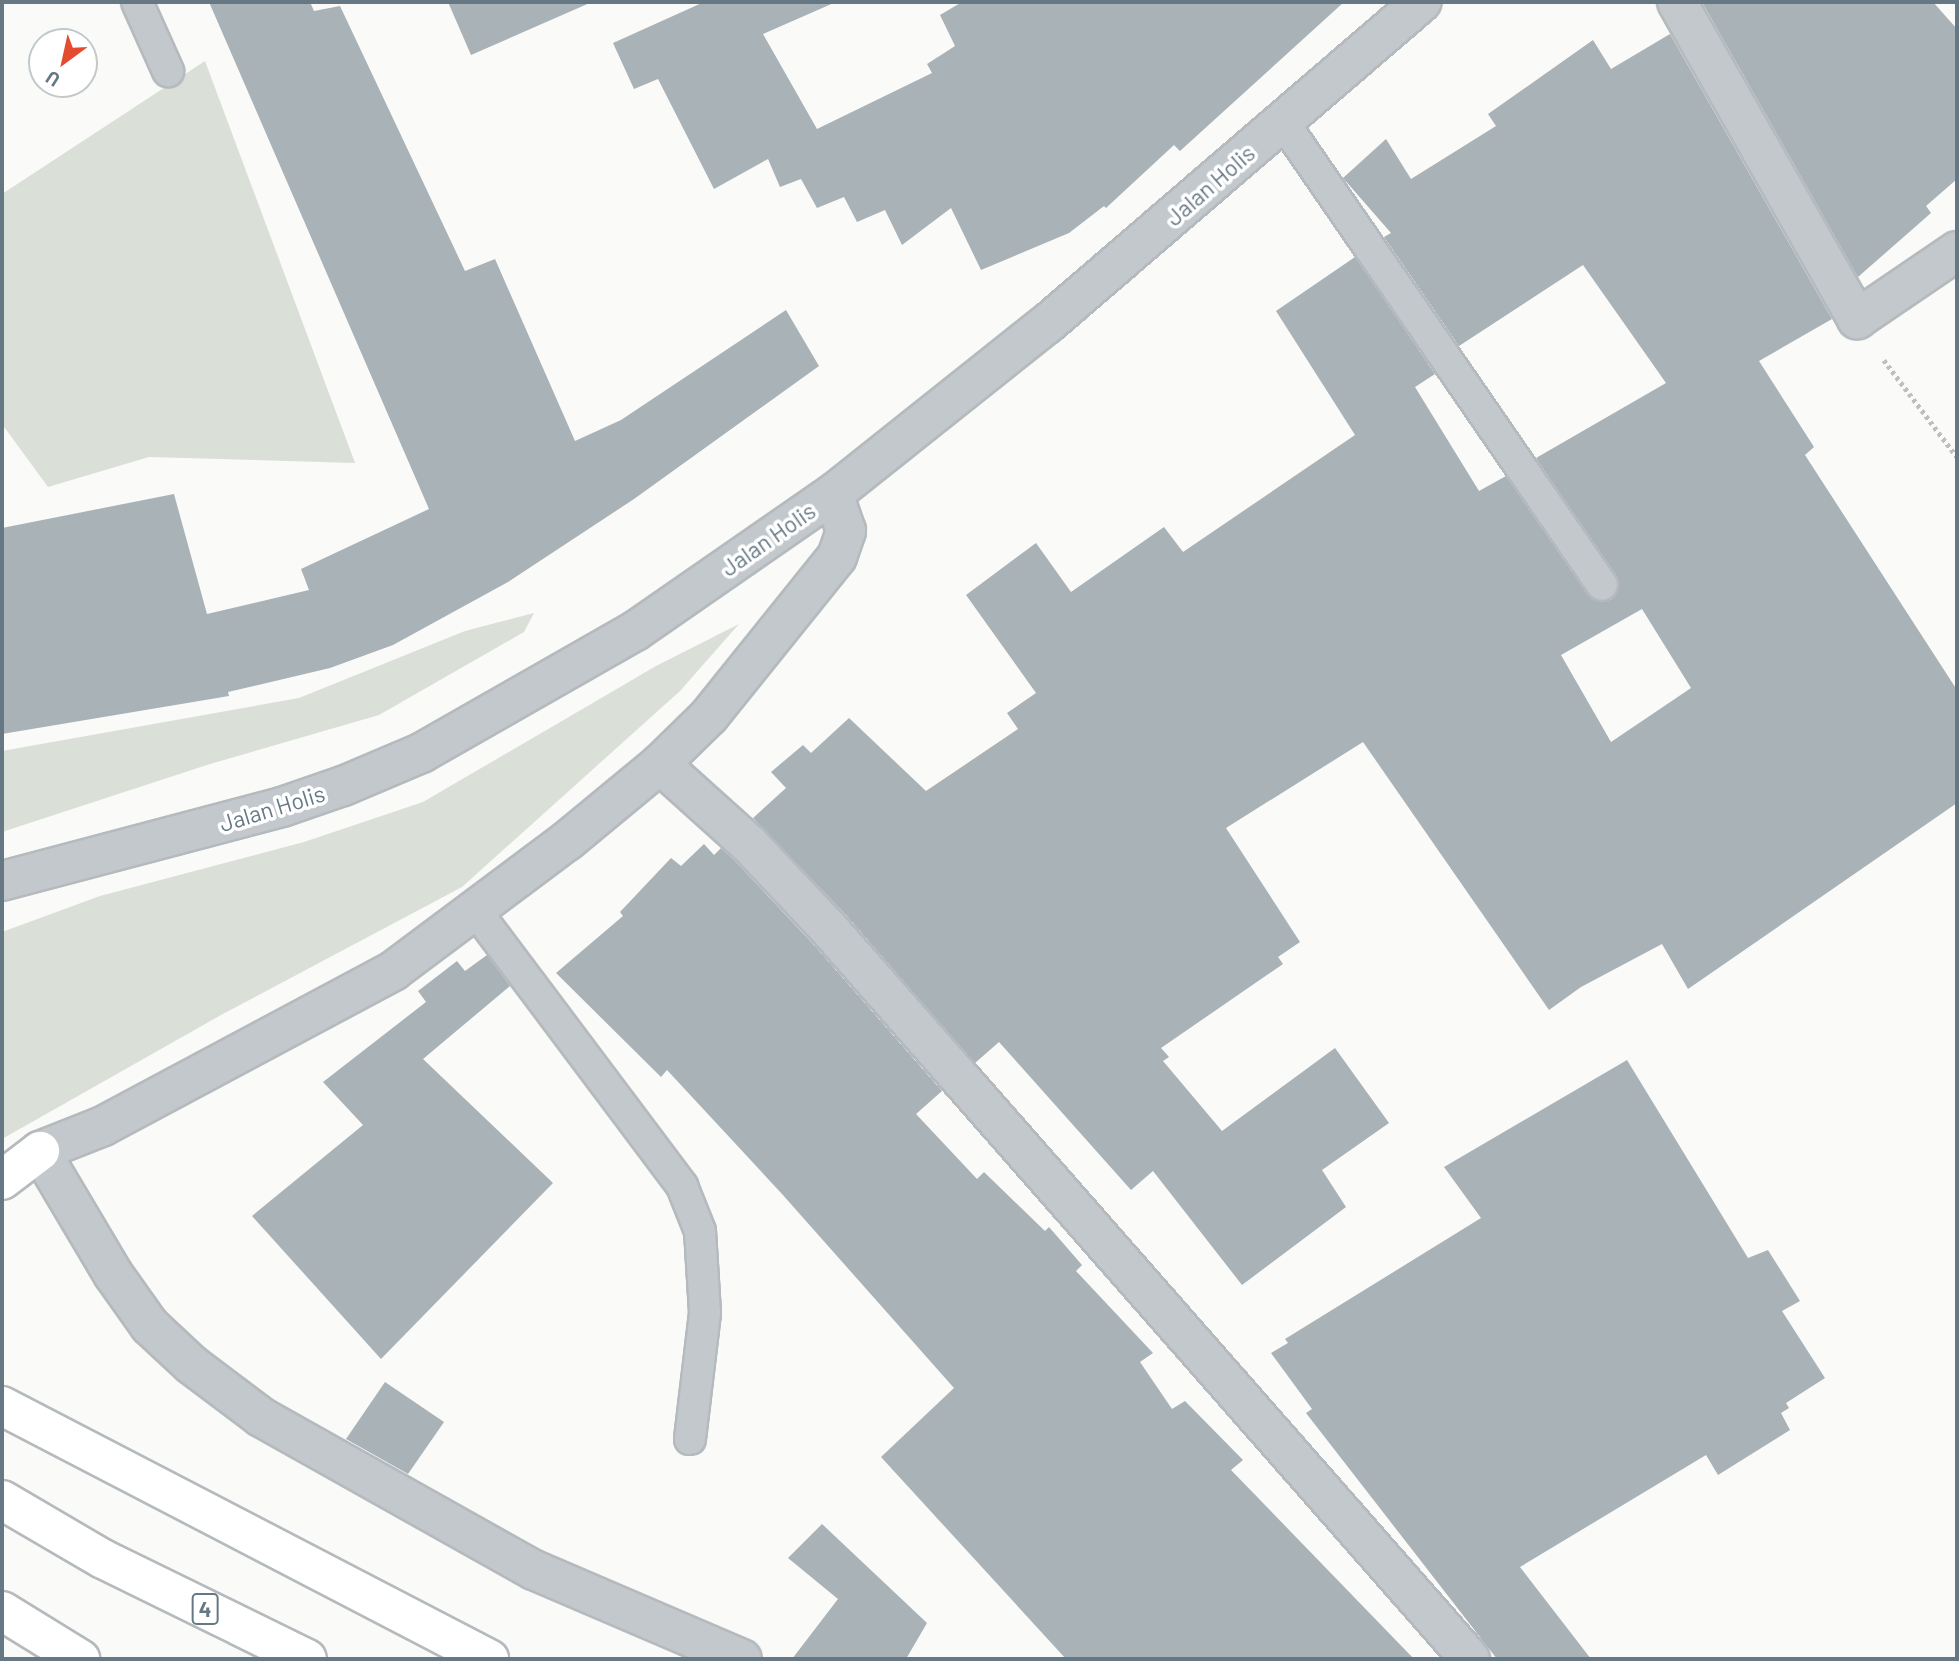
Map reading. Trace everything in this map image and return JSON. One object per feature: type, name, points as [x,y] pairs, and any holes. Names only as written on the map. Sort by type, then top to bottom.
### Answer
[{"type":"highway","points":[[2,1180],[40,1151]]},
{"type":"highway","points":[[2,1406],[489,1659]]},
{"type":"highway","name":"4","points":[[2,1500],[103,1559],[307,1659]]},
{"type":"highway","points":[[2,1611],[80,1659]]},
{"type":"street","name":"Jalan Holis","points":[[2,881],[282,807],[343,786],[421,753],[635,631],[834,494],[1047,324],[1421,2]]},
{"type":"street","points":[[1677,2],[1857,319],[1957,251]]},
{"type":"street","points":[[742,1659],[534,1570],[261,1417],[192,1364],[150,1326],[113,1274],[40,1151],[103,1126],[393,971],[567,841],[660,764],[709,716],[837,557],[846,531],[834,494]]},
{"type":"street","points":[[660,764],[750,845],[830,930],[1470,1659]]},
{"type":"lane","points":[[137,2],[168,71]]},
{"type":"lane","points":[[1283,122],[1602,585]]},
{"type":"lane","points":[[475,910],[682,1186],[700,1231],[705,1313],[690,1439]]},
{"type":"path","points":[[1857,319],[1902,387],[1957,457]]},
{"type":"shaded area","points":[[205,61],[355,463],[149,457],[48,487],[2,424],[2,194]]},
{"type":"shaded area","points":[[534,613],[524,632],[379,715],[210,764],[2,832],[2,751],[299,698],[465,631]]},
{"type":"shaded area","points":[[739,624],[680,691],[462,887],[221,1015],[2,1139],[2,932],[100,896],[304,842],[423,802],[656,666]]},
{"type":"building","points":[[209,2],[310,2],[314,11],[340,6],[465,271],[495,259],[575,441],[621,420],[786,310],[819,366],[634,499],[508,582],[393,645],[330,668],[228,692],[229,696],[2,734],[2,528],[174,494],[207,614],[309,590],[301,569],[429,509]]},
{"type":"building","points":[[448,2],[592,2],[471,55]]},
{"type":"building","points":[[704,2],[836,2],[763,34],[817,129],[932,73],[927,64],[955,46],[940,15],[962,2],[1344,2],[1180,151],[1174,145],[1106,208],[1104,206],[1069,233],[981,270],[951,208],[902,245],[885,210],[857,222],[844,197],[817,208],[801,179],[780,187],[768,159],[714,189],[658,79],[634,89],[613,43]]},
{"type":"building","points":[[1702,2],[1933,2],[1957,29],[1957,179],[1926,206],[1931,213],[1858,277]]},
{"type":"building","points":[[1670,34],[1832,319],[1759,361],[1814,447],[1805,455],[1957,690],[1957,803],[1688,989],[1662,944],[1581,987],[1549,1010],[1363,742],[1226,828],[1300,942],[1278,957],[1283,964],[1161,1048],[1169,1057],[1163,1061],[1222,1131],[1335,1048],[1389,1123],[1322,1170],[1346,1207],[1242,1285],[1153,1171],[1131,1190],[999,1042],[975,1063],[846,915],[753,818],[786,788],[771,772],[803,745],[811,753],[849,718],[926,791],[1018,729],[1007,713],[1036,693],[966,595],[1036,543],[1071,592],[1164,527],[1183,552],[1355,435],[1276,311],[1355,257],[1435,374],[1415,387],[1479,491],[1506,476],[1588,595],[1603,602],[1612,599],[1619,584],[1616,575],[1536,458],[1666,383],[1583,265],[1459,346],[1384,237],[1391,233],[1343,178],[1386,139],[1411,179],[1496,126],[1488,114],[1593,40],[1611,69]],"holes":[[[1642,609],[1691,688],[1611,742],[1561,655]]]},
{"type":"building","points":[[704,844],[714,855],[721,848],[735,861],[814,945],[942,1091],[916,1114],[977,1179],[984,1172],[1045,1231],[1049,1227],[1082,1265],[1076,1271],[1153,1353],[1140,1362],[1172,1409],[1185,1401],[1243,1460],[1231,1470],[1414,1659],[1066,1659],[881,1457],[954,1388],[782,1194],[667,1070],[661,1077],[556,973],[623,916],[620,912],[671,858],[681,866]]},
{"type":"building","points":[[487,955],[510,986],[423,1059],[553,1183],[381,1359],[252,1216],[363,1125],[323,1082],[426,1002],[418,991],[457,961],[465,971]]},
{"type":"building","points":[[1627,1060],[1748,1258],[1768,1250],[1800,1301],[1782,1311],[1825,1378],[1786,1403],[1789,1408],[1781,1413],[1790,1430],[1718,1475],[1706,1455],[1520,1567],[1591,1659],[1497,1659],[1306,1413],[1312,1409],[1271,1353],[1288,1343],[1285,1339],[1481,1218],[1444,1167]]},
{"type":"building","points":[[385,1382],[444,1422],[408,1474],[346,1439]]},
{"type":"building","points":[[822,1524],[927,1623],[906,1659],[792,1659],[838,1599],[788,1558]]}]
